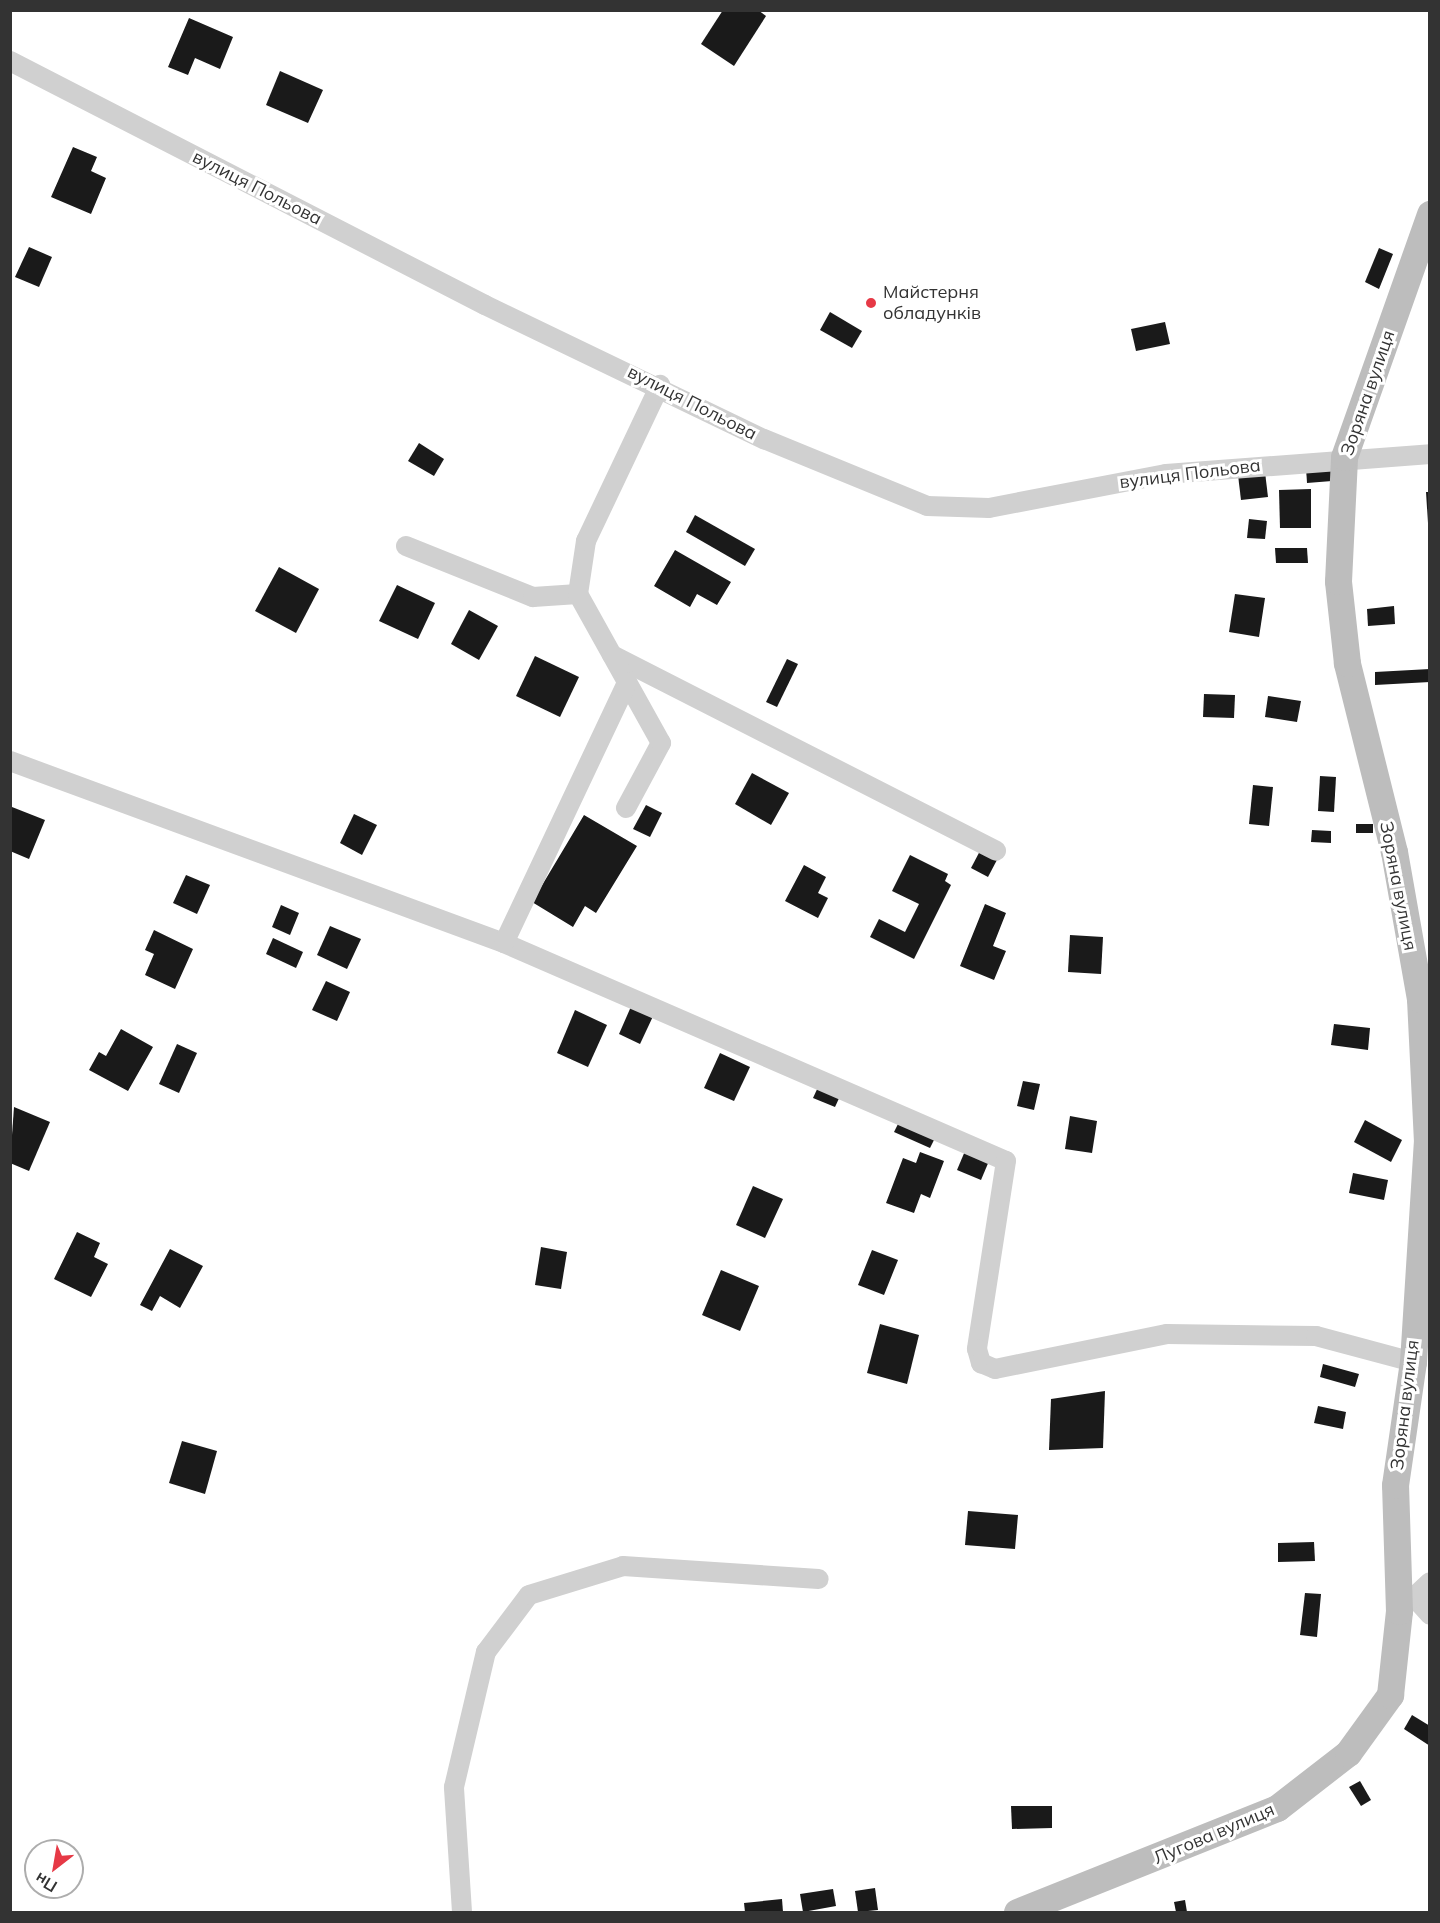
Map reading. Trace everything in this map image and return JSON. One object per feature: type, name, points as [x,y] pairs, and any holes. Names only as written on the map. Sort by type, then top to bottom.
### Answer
[{"type":"street","name":"вулиця Польова","points":[[10,61],[485,305],[660,386],[764,440],[927,506],[990,508],[1166,474],[1344,457],[1430,454]]},
{"type":"street","name":"Зоряна вулиця","points":[[1406,1604],[1395,1485],[1413,1362],[1427,1142],[1420,999],[1394,852],[1347,663],[1338,581],[1344,457],[1430,214]]},
{"type":"street","points":[[626,808],[661,743],[578,594],[586,541],[660,386]]},
{"type":"street","points":[[406,546],[532,597],[578,594]]},
{"type":"street","points":[[612,655],[996,851]]},
{"type":"street","points":[[504,943],[627,683]]},
{"type":"street","points":[[10,761],[504,943],[1006,1161],[977,1349],[981,1363],[995,1369],[1167,1334],[1316,1336],[1413,1362]]},
{"type":"street","points":[[462,1912],[454,1787],[486,1652],[529,1595],[623,1566],[819,1579]]},
{"type":"street","points":[[1430,1582],[1406,1604],[1430,1615]]},
{"type":"street","name":"Лугова вулиця","points":[[1017,1912],[1277,1808],[1348,1753],[1390,1695],[1406,1604]]},
{"type":"building","points":[[723,10],[758,10],[766,16],[734,66],[701,44]]},
{"type":"building","points":[[189,18],[233,37],[220,69],[195,58],[188,75],[168,67]]},
{"type":"building","points":[[280,71],[323,90],[308,123],[266,105]]},
{"type":"building","points":[[73,147],[97,157],[91,171],[106,178],[91,214],[51,197]]},
{"type":"building","points":[[29,247],[52,257],[39,287],[15,277]]},
{"type":"building","points":[[1379,248],[1393,254],[1379,289],[1365,282]]},
{"type":"building","points":[[830,312],[862,331],[852,348],[820,330]]},
{"type":"building","points":[[1165,322],[1170,344],[1136,351],[1131,329]]},
{"type":"building","points":[[419,443],[444,459],[434,476],[408,461]]},
{"type":"building","points":[[1331,467],[1332,481],[1307,483],[1306,468]]},
{"type":"building","points":[[1265,472],[1268,497],[1241,500],[1238,475]]},
{"type":"building","points":[[1311,489],[1311,528],[1280,528],[1279,490]]},
{"type":"building","points":[[1426,492],[1430,492],[1430,523],[1428,523]]},
{"type":"building","points":[[695,515],[755,549],[745,566],[686,532]]},
{"type":"building","points":[[1249,519],[1267,521],[1265,539],[1247,538]]},
{"type":"building","points":[[1275,548],[1307,548],[1308,563],[1276,563]]},
{"type":"building","points":[[675,550],[731,582],[717,605],[697,594],[690,607],[654,586]]},
{"type":"building","points":[[279,567],[319,589],[296,633],[255,611]]},
{"type":"building","points":[[397,585],[435,603],[418,639],[379,621]]},
{"type":"building","points":[[1235,594],[1265,598],[1259,637],[1229,632]]},
{"type":"building","points":[[1394,606],[1395,624],[1368,626],[1367,609]]},
{"type":"building","points":[[469,610],[498,626],[479,660],[451,644]]},
{"type":"building","points":[[535,656],[579,677],[560,717],[516,696]]},
{"type":"building","points":[[787,659],[798,664],[777,707],[766,702]]},
{"type":"building","points":[[1430,669],[1430,682],[1375,685],[1375,672]]},
{"type":"building","points":[[1204,694],[1235,695],[1234,718],[1203,717]]},
{"type":"building","points":[[1268,696],[1301,701],[1297,722],[1265,717]]},
{"type":"building","points":[[752,773],[789,793],[771,825],[735,804]]},
{"type":"building","points":[[1320,776],[1336,777],[1334,812],[1318,811]]},
{"type":"building","points":[[1253,785],[1273,787],[1269,826],[1249,824]]},
{"type":"building","points":[[646,805],[662,813],[650,837],[633,829]]},
{"type":"building","points":[[12,807],[45,820],[29,859],[10,851]]},
{"type":"building","points":[[354,814],[377,825],[362,855],[340,843]]},
{"type":"building","points":[[584,815],[637,846],[596,913],[585,906],[573,927],[532,902]]},
{"type":"building","points":[[1356,824],[1373,824],[1373,833],[1356,833]]},
{"type":"building","points":[[1312,830],[1331,831],[1331,843],[1311,842]]},
{"type":"building","points":[[981,849],[998,858],[988,877],[971,868]]},
{"type":"building","points":[[910,855],[948,874],[945,881],[951,885],[914,959],[870,937],[879,919],[905,932],[919,904],[892,891]]},
{"type":"building","points":[[804,865],[826,877],[818,893],[828,898],[818,918],[785,901]]},
{"type":"building","points":[[186,875],[210,885],[197,914],[173,903]]},
{"type":"building","points":[[985,904],[1006,913],[993,946],[1006,951],[994,980],[960,966]]},
{"type":"building","points":[[281,905],[299,913],[290,935],[272,927]]},
{"type":"building","points":[[330,926],[361,939],[347,969],[317,955]]},
{"type":"building","points":[[154,930],[193,949],[175,989],[145,975],[154,954],[145,950]]},
{"type":"building","points":[[1070,935],[1103,937],[1101,974],[1068,972]]},
{"type":"building","points":[[273,938],[303,952],[296,968],[266,954]]},
{"type":"building","points":[[326,981],[350,992],[337,1021],[312,1010]]},
{"type":"building","points":[[633,1002],[655,1012],[640,1044],[619,1034]]},
{"type":"building","points":[[575,1010],[607,1025],[588,1067],[557,1053]]},
{"type":"building","points":[[1334,1024],[1370,1028],[1368,1050],[1331,1045]]},
{"type":"building","points":[[121,1029],[153,1047],[128,1091],[89,1070],[99,1052],[106,1056]]},
{"type":"building","points":[[177,1044],[197,1053],[179,1093],[159,1084]]},
{"type":"building","points":[[720,1053],[750,1067],[734,1101],[704,1088]]},
{"type":"building","points":[[1023,1081],[1040,1084],[1034,1110],[1017,1106]]},
{"type":"building","points":[[819,1085],[841,1094],[835,1107],[813,1098]]},
{"type":"building","points":[[14,1107],[50,1122],[29,1171],[10,1163]]},
{"type":"building","points":[[1070,1116],[1097,1121],[1092,1153],[1065,1149]]},
{"type":"building","points":[[1365,1120],[1402,1140],[1391,1162],[1354,1142]]},
{"type":"building","points":[[899,1122],[935,1138],[930,1148],[894,1132]]},
{"type":"building","points":[[965,1151],[989,1161],[981,1180],[957,1170]]},
{"type":"building","points":[[920,1152],[944,1161],[930,1198],[921,1194],[914,1213],[886,1203],[903,1158],[916,1163]]},
{"type":"building","points":[[1353,1173],[1388,1180],[1384,1200],[1349,1193]]},
{"type":"building","points":[[753,1186],[783,1199],[765,1238],[736,1225]]},
{"type":"building","points":[[77,1232],[100,1243],[94,1257],[108,1264],[91,1297],[54,1279]]},
{"type":"building","points":[[541,1247],[567,1252],[561,1289],[535,1285]]},
{"type":"building","points":[[170,1249],[203,1266],[180,1308],[160,1296],[152,1311],[140,1305]]},
{"type":"building","points":[[872,1250],[898,1260],[884,1295],[858,1285]]},
{"type":"building","points":[[721,1270],[759,1286],[740,1331],[702,1315]]},
{"type":"building","points":[[880,1324],[919,1335],[907,1384],[867,1373]]},
{"type":"building","points":[[1323,1364],[1359,1374],[1355,1387],[1320,1377]]},
{"type":"building","points":[[1105,1391],[1103,1448],[1049,1450],[1051,1399]]},
{"type":"building","points":[[1318,1406],[1346,1412],[1343,1429],[1314,1423]]},
{"type":"building","points":[[182,1441],[217,1451],[205,1494],[169,1483]]},
{"type":"building","points":[[968,1511],[1018,1515],[1015,1549],[965,1545]]},
{"type":"building","points":[[1314,1542],[1315,1561],[1278,1562],[1278,1543]]},
{"type":"building","points":[[1305,1593],[1321,1594],[1317,1637],[1300,1635]]},
{"type":"building","points":[[1412,1715],[1430,1726],[1430,1746],[1404,1729]]},
{"type":"building","points":[[1360,1781],[1371,1800],[1361,1806],[1349,1787]]},
{"type":"building","points":[[1011,1806],[1052,1806],[1052,1828],[1012,1829]]},
{"type":"building","points":[[875,1888],[878,1910],[858,1912],[855,1891]]},
{"type":"building","points":[[833,1889],[836,1906],[803,1912],[800,1894]]},
{"type":"building","points":[[782,1899],[783,1912],[745,1912],[744,1903]]},
{"type":"building","points":[[1185,1900],[1187,1912],[1176,1912],[1174,1902]]},
{"type":"place","name":"Майстерня обладунків","points":[[871,303]]}]
